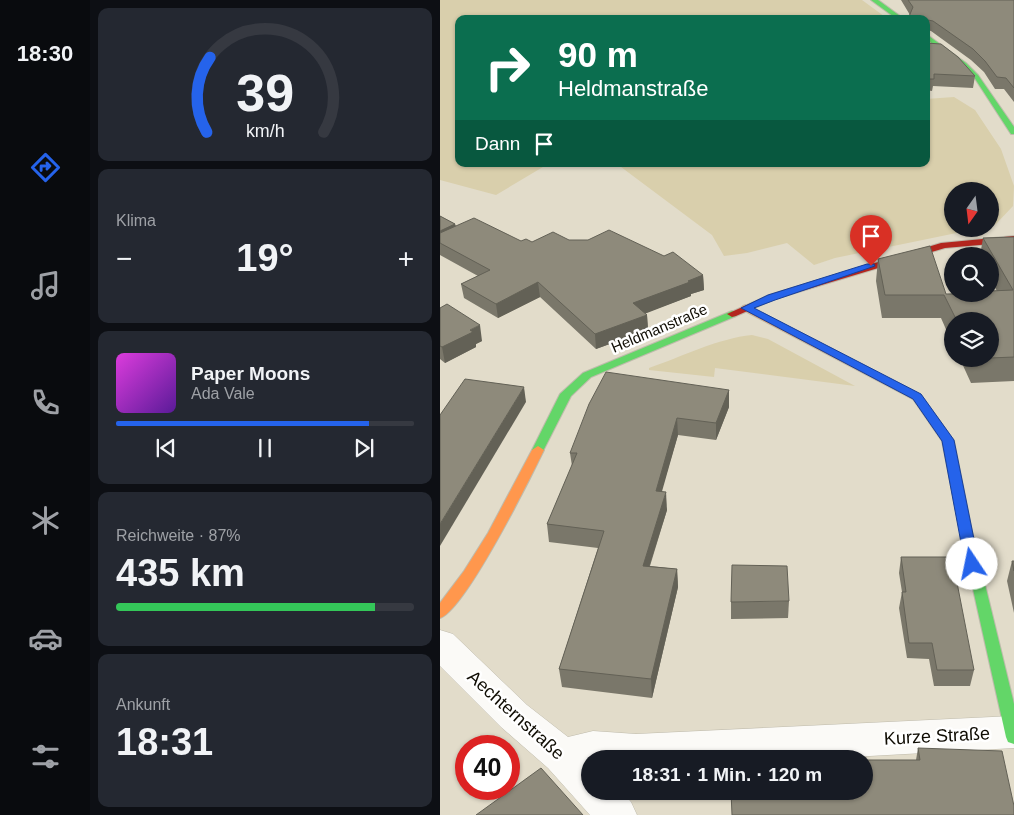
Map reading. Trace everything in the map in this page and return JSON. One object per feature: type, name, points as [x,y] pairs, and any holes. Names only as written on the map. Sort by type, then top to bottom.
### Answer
[{"type":"street","points":[[874,0],[895,15]]},
{"type":"street","points":[[930,39],[964,64],[976,76],[1008,115],[1014,132]]},
{"type":"street","name":"Heldmanstraße","points":[[440,612],[461,589],[495,536],[566,394],[587,375],[746,308],[834,277],[944,245],[1014,239]]},
{"type":"street","points":[[746,308],[917,397],[948,440],[972,564],[1013,735]]},
{"type":"street","name":"Aechternstraße","points":[[440,644],[514,716],[562,756],[581,777]]},
{"type":"street","name":"Kurze Straße","points":[[562,756],[593,748],[636,751],[1013,735]]},
{"type":"street","points":[[602,800],[616,815]]},
{"type":"shaded area","points":[[440,0],[862,0],[883,15],[455,15],[455,167],[543,167],[496,195],[440,180]]},
{"type":"shaded area","points":[[954,97],[975,110],[1001,149],[1014,186],[1013,206],[999,221],[999,182],[944,182],[944,236],[835,258],[814,265],[787,243],[747,253],[724,256],[712,235],[621,167],[930,167],[930,99]]},
{"type":"shaded area","points":[[752,335],[768,339],[855,386],[715,368],[714,377],[649,370],[649,368],[713,344]]},
{"type":"building","points":[[908,0],[1014,0],[1014,88],[1006,78],[997,77],[973,49],[930,20],[930,15],[910,15],[913,7]]},
{"type":"building","points":[[930,43],[941,44],[958,57],[975,76],[934,74],[934,79],[930,79]]},
{"type":"building","points":[[440,216],[455,224],[440,231]]},
{"type":"building","points":[[474,218],[521,241],[526,239],[532,242],[553,232],[569,240],[588,240],[609,230],[664,256],[673,252],[703,275],[688,281],[690,282],[633,303],[647,315],[595,334],[538,282],[496,304],[461,284],[490,270],[440,243],[440,233]]},
{"type":"building","points":[[1014,237],[1014,357],[999,358],[999,312],[952,312],[948,302],[999,302],[999,291],[1013,290],[999,266],[999,247],[988,247],[983,238]]},
{"type":"building","points":[[930,246],[944,288],[944,295],[885,295],[878,259]]},
{"type":"building","points":[[447,304],[480,325],[470,330],[473,332],[442,347],[440,346],[440,308]]},
{"type":"building","points":[[606,372],[729,390],[716,423],[677,418],[656,491],[666,492],[643,566],[677,569],[651,679],[559,669],[604,531],[547,524],[577,453],[570,453],[589,404]]},
{"type":"building","points":[[465,379],[524,387],[440,524],[440,415]]},
{"type":"building","points":[[901,557],[952,557],[974,670],[937,670],[932,643],[909,643],[902,592],[906,592]]},
{"type":"building","points":[[732,565],[787,566],[789,601],[731,602]]},
{"type":"building","points":[[918,748],[1002,751],[1014,806],[1014,815],[732,815],[731,800],[873,800],[873,760],[920,760]]},
{"type":"building","points":[[541,768],[583,815],[476,815],[497,800],[520,800],[520,783]]},
{"type":"traffic: fast","points":[[874,0],[895,15]]},
{"type":"traffic: fast","points":[[930,39],[964,64],[976,76],[1014,132]]},
{"type":"traffic: fast","points":[[538,450],[566,394],[587,375],[732,314]]},
{"type":"traffic: fast","points":[[966,531],[1014,737]]},
{"type":"traffic: slow","points":[[746,308],[917,397],[948,441],[966,531]]},
{"type":"traffic: slow","points":[[440,613],[482,555],[538,450]]},
{"type":"traffic: jam","points":[[732,314],[772,297],[944,245],[1014,239]]},
{"type":"route","points":[[871,266],[746,308],[917,397],[948,440],[972,564]]}]
